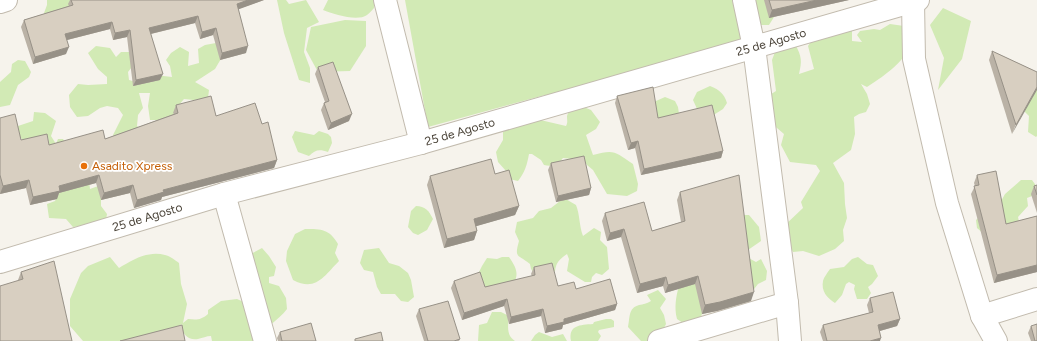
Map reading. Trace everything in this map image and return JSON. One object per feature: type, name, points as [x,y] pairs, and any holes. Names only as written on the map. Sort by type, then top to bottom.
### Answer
[{"type":"street","points":[[0,2],[6,0]]},
{"type":"street","points":[[385,0],[421,143]]},
{"type":"street","points":[[744,0],[754,46],[787,303],[790,341]]},
{"type":"street","points":[[915,1],[914,59],[947,203],[982,316],[996,341]]},
{"type":"street","name":"25 de Agosto","points":[[0,262],[224,194],[421,143],[754,46],[915,1]]},
{"type":"street","points":[[224,194],[265,341]]},
{"type":"street","points":[[982,316],[1037,299]]},
{"type":"street","points":[[659,341],[787,303]]},
{"type":"green space","points":[[47,0],[74,0],[76,12],[50,23],[44,13]]},
{"type":"green space","points":[[277,0],[286,0],[289,4],[306,0],[319,22],[307,28],[304,52],[310,68],[310,83],[299,80],[284,33]]},
{"type":"green space","points":[[328,0],[374,0],[374,8],[363,17],[345,17],[323,10]]},
{"type":"green space","points":[[405,0],[732,0],[743,41],[577,87],[574,91],[551,103],[545,95],[428,127]]},
{"type":"green space","points":[[738,0],[770,0],[774,17],[769,25],[761,25],[742,14]]},
{"type":"green space","points":[[943,8],[971,21],[962,59],[938,90],[944,58],[930,25]]},
{"type":"green space","points":[[345,20],[366,21],[366,46],[350,71],[318,72],[306,50],[311,27]]},
{"type":"green space","points":[[890,24],[904,26],[908,43],[907,51],[904,57],[892,69],[878,80],[867,87],[861,84],[867,94],[870,104],[866,112],[854,117],[855,134],[851,150],[833,163],[844,183],[847,218],[843,230],[844,241],[835,249],[819,256],[803,251],[793,252],[786,238],[784,226],[803,208],[801,202],[820,171],[816,165],[790,162],[781,145],[784,134],[770,122],[768,96],[776,91],[772,60],[775,52],[795,44],[801,59],[799,74],[814,69],[808,46],[812,40],[852,30],[852,41],[862,42],[857,35],[860,31],[874,29],[880,30]]},
{"type":"green space","points":[[216,43],[225,52],[215,69],[195,82],[209,90],[208,98],[194,100],[184,99],[178,106],[179,111],[170,120],[150,120],[148,106],[150,93],[139,93],[143,108],[138,115],[137,126],[149,135],[117,148],[113,135],[123,115],[118,108],[107,106],[100,108],[88,116],[77,117],[70,107],[69,95],[78,84],[107,84],[107,77],[98,69],[88,53],[96,46],[110,48],[116,57],[121,52],[132,52],[135,63],[128,72],[129,80],[140,83],[155,75],[172,77],[170,66],[166,60],[171,53],[180,47],[189,52],[188,66],[199,63],[198,49],[205,45]]},
{"type":"green space","points":[[18,60],[25,61],[31,72],[29,77],[18,85],[10,105],[0,107],[0,82],[11,72],[12,64]]},
{"type":"green space","points":[[710,86],[721,93],[727,103],[723,109],[712,116],[698,111],[693,100],[697,92]]},
{"type":"green space","points":[[1037,87],[1036,137],[1028,132],[1029,116],[1022,109]]},
{"type":"green space","points":[[665,97],[675,101],[679,114],[660,122],[650,110],[656,101]]},
{"type":"green space","points":[[579,105],[591,110],[600,122],[596,129],[586,135],[593,155],[611,152],[618,154],[633,164],[638,184],[637,191],[627,196],[607,194],[593,170],[582,158],[563,158],[557,164],[547,166],[532,154],[529,154],[525,168],[518,181],[509,179],[506,171],[498,162],[496,152],[503,140],[503,132],[519,123],[536,119],[566,126],[568,114]]},
{"type":"green space","points":[[34,112],[45,113],[56,121],[51,136],[56,144],[58,139],[63,139],[88,174],[90,189],[101,185],[101,206],[107,214],[106,220],[73,227],[66,219],[49,218],[47,204],[55,201],[59,193],[51,159],[48,137],[24,141],[18,135],[15,127],[33,121]]},
{"type":"green space","points":[[295,131],[314,135],[319,131],[328,134],[331,137],[332,143],[328,152],[317,151],[313,152],[309,156],[298,152],[292,137]]},
{"type":"green space","points":[[1021,180],[1032,180],[1037,187],[1037,194],[1027,198],[1028,206],[1018,217],[1020,226],[985,235],[977,228],[976,220],[987,209],[999,205],[1005,194]]},
{"type":"green space","points":[[564,198],[576,205],[583,236],[594,228],[601,232],[600,240],[607,247],[609,269],[602,275],[596,273],[592,277],[591,282],[585,282],[567,271],[569,259],[567,254],[556,265],[555,271],[545,278],[538,278],[531,269],[530,264],[517,254],[519,241],[515,232],[517,222],[533,218],[539,211],[551,208]]},
{"type":"green space","points":[[416,206],[422,207],[426,210],[433,219],[427,230],[418,235],[413,233],[408,227],[411,211]]},
{"type":"green space","points":[[743,215],[749,215],[759,227],[761,241],[748,250]]},
{"type":"green space","points":[[305,229],[321,230],[331,235],[338,244],[335,253],[339,261],[319,281],[308,284],[293,280],[286,261],[287,251],[295,234]]},
{"type":"green space","points":[[262,248],[276,267],[274,276],[269,277],[269,283],[279,286],[286,298],[287,309],[253,341],[212,341],[211,336],[191,339],[184,333],[182,324],[155,339],[146,341],[83,341],[70,326],[70,299],[81,273],[88,266],[110,257],[119,268],[135,259],[153,254],[167,256],[179,263],[181,284],[187,304],[183,323],[188,319],[203,317],[208,314],[208,310],[221,301],[237,299],[246,303],[249,255]]},
{"type":"green space","points":[[379,248],[389,263],[399,266],[408,273],[411,280],[414,297],[408,302],[401,301],[395,294],[381,294],[377,287],[373,272],[364,270],[360,263],[364,250]]},
{"type":"green space","points":[[743,255],[756,262],[761,259],[767,271],[766,280],[758,284],[751,293]]},
{"type":"green space","points":[[509,257],[515,266],[515,282],[509,291],[483,287],[483,281],[478,274],[487,258],[497,259]]},
{"type":"green space","points":[[858,257],[867,264],[873,265],[878,276],[868,287],[871,293],[867,299],[857,299],[854,289],[855,285],[849,282],[846,284],[842,295],[835,303],[829,299],[824,291],[824,278],[830,269],[844,267],[852,259]]},
{"type":"green space","points":[[694,277],[707,311],[702,314],[699,322],[683,323],[677,319],[676,315],[678,290],[679,286]]},
{"type":"green space","points":[[658,290],[666,299],[660,308],[664,315],[666,324],[651,341],[641,341],[628,327],[631,311],[635,306],[651,301],[647,295]]},
{"type":"green space","points":[[492,312],[501,312],[509,316],[509,333],[515,341],[478,341],[479,325],[487,323]]},
{"type":"green space","points":[[611,319],[614,321],[614,327],[599,330],[598,332],[601,336],[598,341],[571,341],[571,332],[576,327],[593,324],[594,322]]},
{"type":"green space","points":[[539,332],[552,337],[563,334],[567,341],[531,341]]},
{"type":"building","points":[[71,0],[248,0],[237,4],[248,46],[222,53],[216,28],[202,32],[198,16],[149,28],[163,74],[136,80],[130,30],[115,33],[112,22],[65,34],[69,47],[35,57],[24,20],[73,5]]},
{"type":"building","points":[[769,0],[817,0],[772,10]]},
{"type":"building","points":[[992,51],[1037,72],[1037,87],[1016,125]]},
{"type":"building","points":[[333,62],[352,114],[331,123],[324,103],[329,101],[318,67]]},
{"type":"building","points":[[653,87],[658,118],[712,105],[723,151],[644,169],[638,141],[631,143],[617,96]]},
{"type":"building","points":[[211,96],[216,116],[255,103],[262,124],[268,122],[277,160],[163,190],[164,192],[137,200],[133,185],[104,193],[99,175],[59,186],[60,191],[33,197],[29,180],[3,186],[0,175],[0,118],[15,114],[21,140],[47,134],[49,145],[103,130],[105,139],[178,113],[176,105]]},
{"type":"building","points":[[584,156],[591,188],[558,196],[551,163]]},
{"type":"building","points":[[491,159],[495,174],[509,170],[519,206],[474,219],[477,231],[447,239],[430,176]]},
{"type":"building","points":[[996,171],[1006,224],[1037,216],[1037,265],[997,275],[974,186],[979,185],[977,175]]},
{"type":"building","points":[[739,175],[754,292],[705,305],[698,276],[668,285],[666,277],[640,284],[624,229],[610,233],[605,213],[644,202],[652,231],[685,221],[680,192]]},
{"type":"building","points":[[1037,185],[1037,195],[1034,186]]},
{"type":"building","points":[[54,261],[72,341],[0,341],[0,286],[23,279],[21,272]]},
{"type":"building","points":[[552,263],[558,286],[574,282],[576,289],[610,279],[617,304],[564,319],[564,322],[547,326],[543,309],[511,317],[507,299],[464,313],[454,281],[480,272],[485,287],[535,275],[534,267]]},
{"type":"building","points":[[893,292],[900,319],[878,325],[881,338],[870,341],[827,341],[823,325],[873,312],[870,298]]},
{"type":"building","points":[[448,301],[460,339],[454,341],[428,341],[419,309]]},
{"type":"building","points":[[311,323],[316,341],[282,341],[280,332]]},
{"type":"building","points":[[1037,324],[1037,341],[1035,341],[1031,326]]},
{"type":"building","points":[[182,325],[185,341],[120,341]]},
{"type":"building","points":[[381,332],[383,341],[355,341],[355,339]]},
{"type":"place","name":"Asadito Xpress","points":[[84,166]]}]
